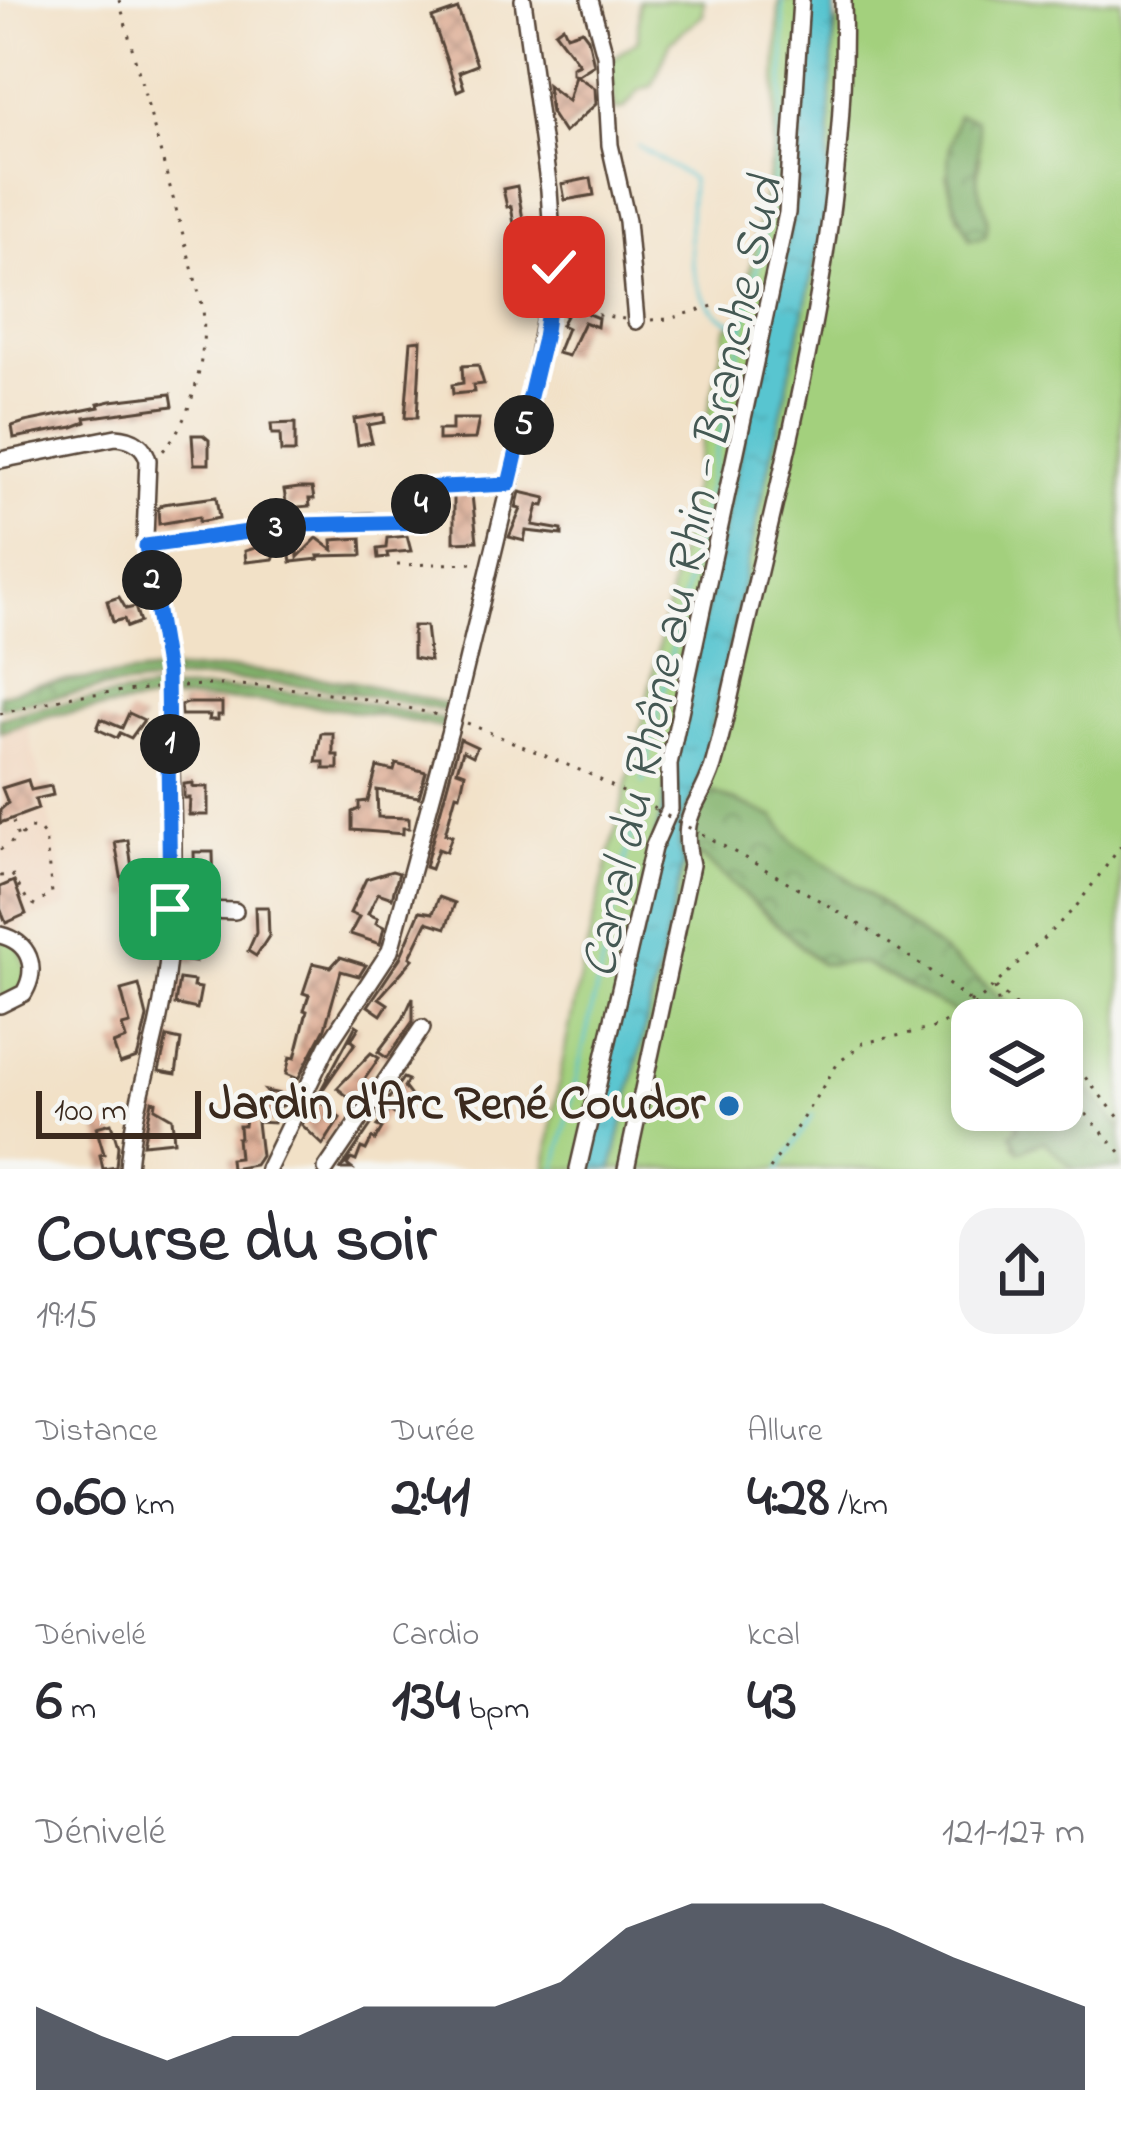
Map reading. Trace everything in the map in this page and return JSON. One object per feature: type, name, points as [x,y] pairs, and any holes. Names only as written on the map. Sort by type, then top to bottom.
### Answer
[{"type":"street","points":[[268,1169],[328,1045],[390,951],[452,719],[550,308],[554,229],[523,0]]},
{"type":"street","points":[[590,0],[605,55],[608,128],[627,221],[636,321]]},
{"type":"street","points":[[578,1169],[653,848],[670,809],[669,764],[782,237],[795,140],[801,0]]},
{"type":"street","points":[[626,1169],[691,865],[685,835],[688,814],[711,771],[729,700],[829,244],[845,76],[843,0]]},
{"type":"street","points":[[0,460],[116,437],[136,442],[148,460],[146,546],[167,673],[170,909],[164,992],[128,1169]]},
{"type":"street","points":[[146,546],[299,525],[371,521]]},
{"type":"street","points":[[170,909],[235,911]]},
{"type":"street","points":[[0,935],[18,941],[26,950],[32,972],[23,993],[0,1005]]},
{"type":"street","points":[[326,1169],[422,1028]]},
{"type":"path","points":[[119,0],[205,328],[185,411],[162,452],[148,460]]},
{"type":"path","points":[[550,308],[636,321],[669,319],[713,306],[746,314]]},
{"type":"path","points":[[371,521],[422,522],[421,488],[509,484]]},
{"type":"path","points":[[398,565],[488,563]]},
{"type":"path","points":[[0,714],[73,696],[124,690],[258,684],[342,695],[452,719],[590,774],[699,833],[857,920],[967,999]]},
{"type":"path","points":[[12,818],[19,838]]},
{"type":"path","points":[[0,850],[30,828],[39,829],[45,836],[52,892],[35,905],[12,875],[0,876]]},
{"type":"path","points":[[770,1169],[838,1063],[863,1043],[954,1022],[1075,908],[1121,846]]},
{"type":"path","points":[[994,986],[997,999]]},
{"type":"path","points":[[994,986],[1008,999]]},
{"type":"path","points":[[1083,1075],[1121,1120]]},
{"type":"path","points":[[1083,1110],[1121,1153]]},
{"type":"shaded area","points":[[27,724],[70,906],[25,920],[18,936],[0,932],[0,732]]},
{"type":"green space","points":[[704,0],[703,15],[671,41],[652,86],[639,90],[624,109],[615,110],[609,61],[638,40],[639,1]]},
{"type":"green space","points":[[779,0],[804,0],[807,36],[792,216],[583,1169],[546,1169],[574,1007],[650,688],[727,326],[739,326],[774,147]]},
{"type":"green space","points":[[854,0],[1121,0],[1121,1129],[1083,1084],[1083,999],[1001,999],[847,878],[794,843],[774,817],[698,786],[837,24]],"holes":[[[980,158],[977,179],[958,217],[946,175]]]},
{"type":"green space","points":[[958,115],[976,119],[978,127],[977,179],[987,215],[985,237],[970,239],[952,193],[949,148]]},
{"type":"green space","points":[[238,669],[354,682],[450,705],[449,712],[312,687],[173,680],[171,671]]},
{"type":"green space","points":[[162,671],[163,682],[96,689],[0,708],[0,695],[37,684]]},
{"type":"green space","points":[[162,689],[163,700],[52,715],[0,732],[0,718],[46,706]]},
{"type":"green space","points":[[249,689],[330,696],[445,720],[442,728],[307,705],[172,700],[171,690]]},
{"type":"green space","points":[[698,786],[774,817],[794,843],[847,878],[1001,999],[951,999],[951,1010],[864,963],[821,964],[702,856],[684,865],[681,824]]},
{"type":"green space","points":[[701,856],[820,964],[863,963],[951,1011],[951,1131],[1018,1131],[1014,1145],[1019,1150],[1044,1141],[1074,1169],[612,1169],[683,865]]},
{"type":"green space","points":[[0,935],[18,941],[30,983],[0,1005]]},
{"type":"green space","points":[[1083,1084],[1121,1129],[1121,1169],[1074,1169],[1044,1141],[1020,1151],[1011,1134],[1083,1131]]},
{"type":"water","points":[[804,0],[835,0],[826,213],[698,786],[681,824],[683,865],[612,1169],[583,1169],[792,216],[807,36]]},
{"type":"building","points":[[458,9],[477,65],[459,72],[464,88],[457,91],[432,18]]},
{"type":"building","points":[[563,26],[567,35],[582,30],[588,38],[594,65],[578,75],[572,74],[572,67],[579,64],[555,32]]},
{"type":"building","points":[[575,75],[595,88],[596,104],[564,133],[551,113],[547,85],[568,101]]},
{"type":"building","points":[[591,178],[594,195],[565,200],[562,184]]},
{"type":"building","points":[[517,186],[523,219],[531,218],[532,226],[529,234],[520,236],[516,236],[503,189]]},
{"type":"building","points":[[572,226],[583,226],[585,258],[565,258],[564,239],[573,239]]},
{"type":"building","points":[[566,274],[583,276],[588,314],[598,318],[597,327],[584,322],[568,356],[557,353],[567,328],[561,325]]},
{"type":"building","points":[[421,340],[417,418],[405,418],[411,341]]},
{"type":"building","points":[[478,365],[484,384],[473,385],[474,392],[453,394],[452,385],[463,383],[462,366]]},
{"type":"building","points":[[171,394],[173,406],[85,418],[86,422],[73,427],[14,438],[12,426],[25,422],[111,401]]},
{"type":"building","points":[[384,414],[385,422],[368,425],[372,442],[358,445],[354,419]]},
{"type":"building","points":[[452,419],[479,419],[475,439],[438,440],[438,430],[452,430]]},
{"type":"building","points":[[295,423],[295,452],[281,452],[280,434],[272,434],[271,424]]},
{"type":"building","points":[[192,435],[209,440],[209,464],[194,464]]},
{"type":"building","points":[[312,488],[310,506],[287,508],[284,490]]},
{"type":"building","points":[[467,488],[472,495],[477,541],[454,542],[454,489]]},
{"type":"building","points":[[520,492],[546,498],[544,506],[538,505],[533,525],[562,530],[562,535],[526,531],[524,541],[509,537],[521,509],[516,508]]},
{"type":"building","points":[[216,497],[219,518],[159,524],[158,508],[163,504]]},
{"type":"building","points":[[407,536],[411,551],[378,558],[377,549],[386,548],[387,538]]},
{"type":"building","points":[[317,538],[333,550],[332,540],[361,538],[362,555],[291,562],[288,545],[297,543],[298,557]]},
{"type":"building","points":[[275,542],[275,546],[283,545],[273,559],[246,562],[245,551]]},
{"type":"building","points":[[119,597],[126,609],[135,607],[140,622],[127,627],[124,619],[113,622],[107,601]]},
{"type":"building","points":[[413,626],[426,626],[430,661],[413,658]]},
{"type":"building","points":[[222,703],[222,715],[209,720],[210,715],[181,715],[180,705]]},
{"type":"building","points":[[129,713],[144,720],[131,738],[97,729],[101,719],[122,728]]},
{"type":"building","points":[[321,733],[333,733],[338,769],[324,769],[324,762],[316,762]]},
{"type":"building","points":[[460,739],[477,747],[473,756],[463,751],[457,770],[465,773],[462,787],[445,834],[452,836],[446,852],[438,849],[431,869],[425,867]]},
{"type":"building","points":[[396,764],[426,772],[419,797],[377,790],[378,817],[409,818],[409,828],[403,828],[403,834],[352,830],[352,812],[359,809],[359,802],[368,801],[377,767],[394,771]]},
{"type":"building","points":[[28,780],[31,790],[51,786],[53,795],[35,799],[38,809],[0,823],[0,810],[8,803],[2,788]]},
{"type":"building","points":[[193,783],[193,787],[208,787],[208,815],[189,815],[190,798],[184,798],[184,784]]},
{"type":"building","points":[[128,840],[136,896],[125,898],[115,842]]},
{"type":"building","points":[[194,852],[213,852],[214,890],[200,897],[195,887]]},
{"type":"building","points":[[399,873],[392,898],[378,893],[368,914],[384,927],[380,944],[350,934],[359,917],[350,913],[366,879]]},
{"type":"building","points":[[14,881],[26,914],[6,923],[0,887]]},
{"type":"building","points":[[156,893],[158,930],[144,933],[134,898]]},
{"type":"building","points":[[439,897],[455,903],[446,928],[427,922],[413,959],[379,998],[388,1004],[381,1015],[368,1006],[400,958],[420,911],[433,913]]},
{"type":"building","points":[[255,907],[268,907],[269,936],[256,956],[248,951],[256,933]]},
{"type":"building","points":[[184,921],[184,934],[205,937],[195,962],[180,960]]},
{"type":"building","points":[[340,957],[366,965],[359,976],[341,971],[325,1028],[298,1079],[286,1074],[307,1011],[309,995],[303,993],[313,963],[331,967]]},
{"type":"building","points":[[179,979],[194,981],[193,987],[201,988],[197,1009],[175,1004]]},
{"type":"building","points":[[139,985],[147,1017],[139,1051],[137,1058],[120,1064],[113,1044],[126,1039],[122,1026],[130,1024],[121,990]]},
{"type":"building","points":[[413,997],[413,1021],[387,1058],[378,1052]]},
{"type":"building","points":[[356,1025],[351,1040],[355,1043],[317,1098],[340,1118],[323,1145],[302,1125]]},
{"type":"building","points":[[167,1037],[181,1040],[176,1074],[159,1071]]},
{"type":"building","points":[[371,1053],[379,1058],[362,1083],[367,1087],[356,1103],[337,1088]]},
{"type":"building","points":[[403,1078],[408,1080],[404,1087],[411,1096],[402,1111],[396,1115],[390,1111],[377,1126],[382,1128],[375,1140],[347,1165],[352,1169],[341,1169]]},
{"type":"building","points":[[266,1091],[290,1096],[286,1105],[276,1107],[274,1123],[257,1122],[261,1156],[255,1165],[231,1169],[230,1159],[239,1158],[237,1138],[247,1102],[271,1102]]},
{"type":"building","points":[[152,1101],[172,1118],[174,1141],[143,1144]]},
{"type":"building","points":[[111,1123],[118,1146],[116,1167],[103,1169],[96,1127]]},
{"type":"waterway","name":"Canal du Rhône au Rhin - Branche Sud","points":[[643,782],[771,196],[782,98],[782,0]]},
{"type":"waterway","name":"Canal du Rhône au Rhin - Branche Sud","points":[[638,146],[692,179],[690,244],[699,287],[723,318],[744,326]]},
{"type":"waterway","name":"Canal du Rhône au Rhin - Branche Sud","points":[[556,1169],[635,817]]},
{"type":"waterway","points":[[779,1169],[813,1115]]},
{"type":"place","name":"Jardin d'Arc René Coudor","points":[[729,1106]]},
{"type":"route","points":[[170,909],[167,673],[146,546],[299,525],[422,522],[421,488],[509,484],[544,338],[554,267]]}]
